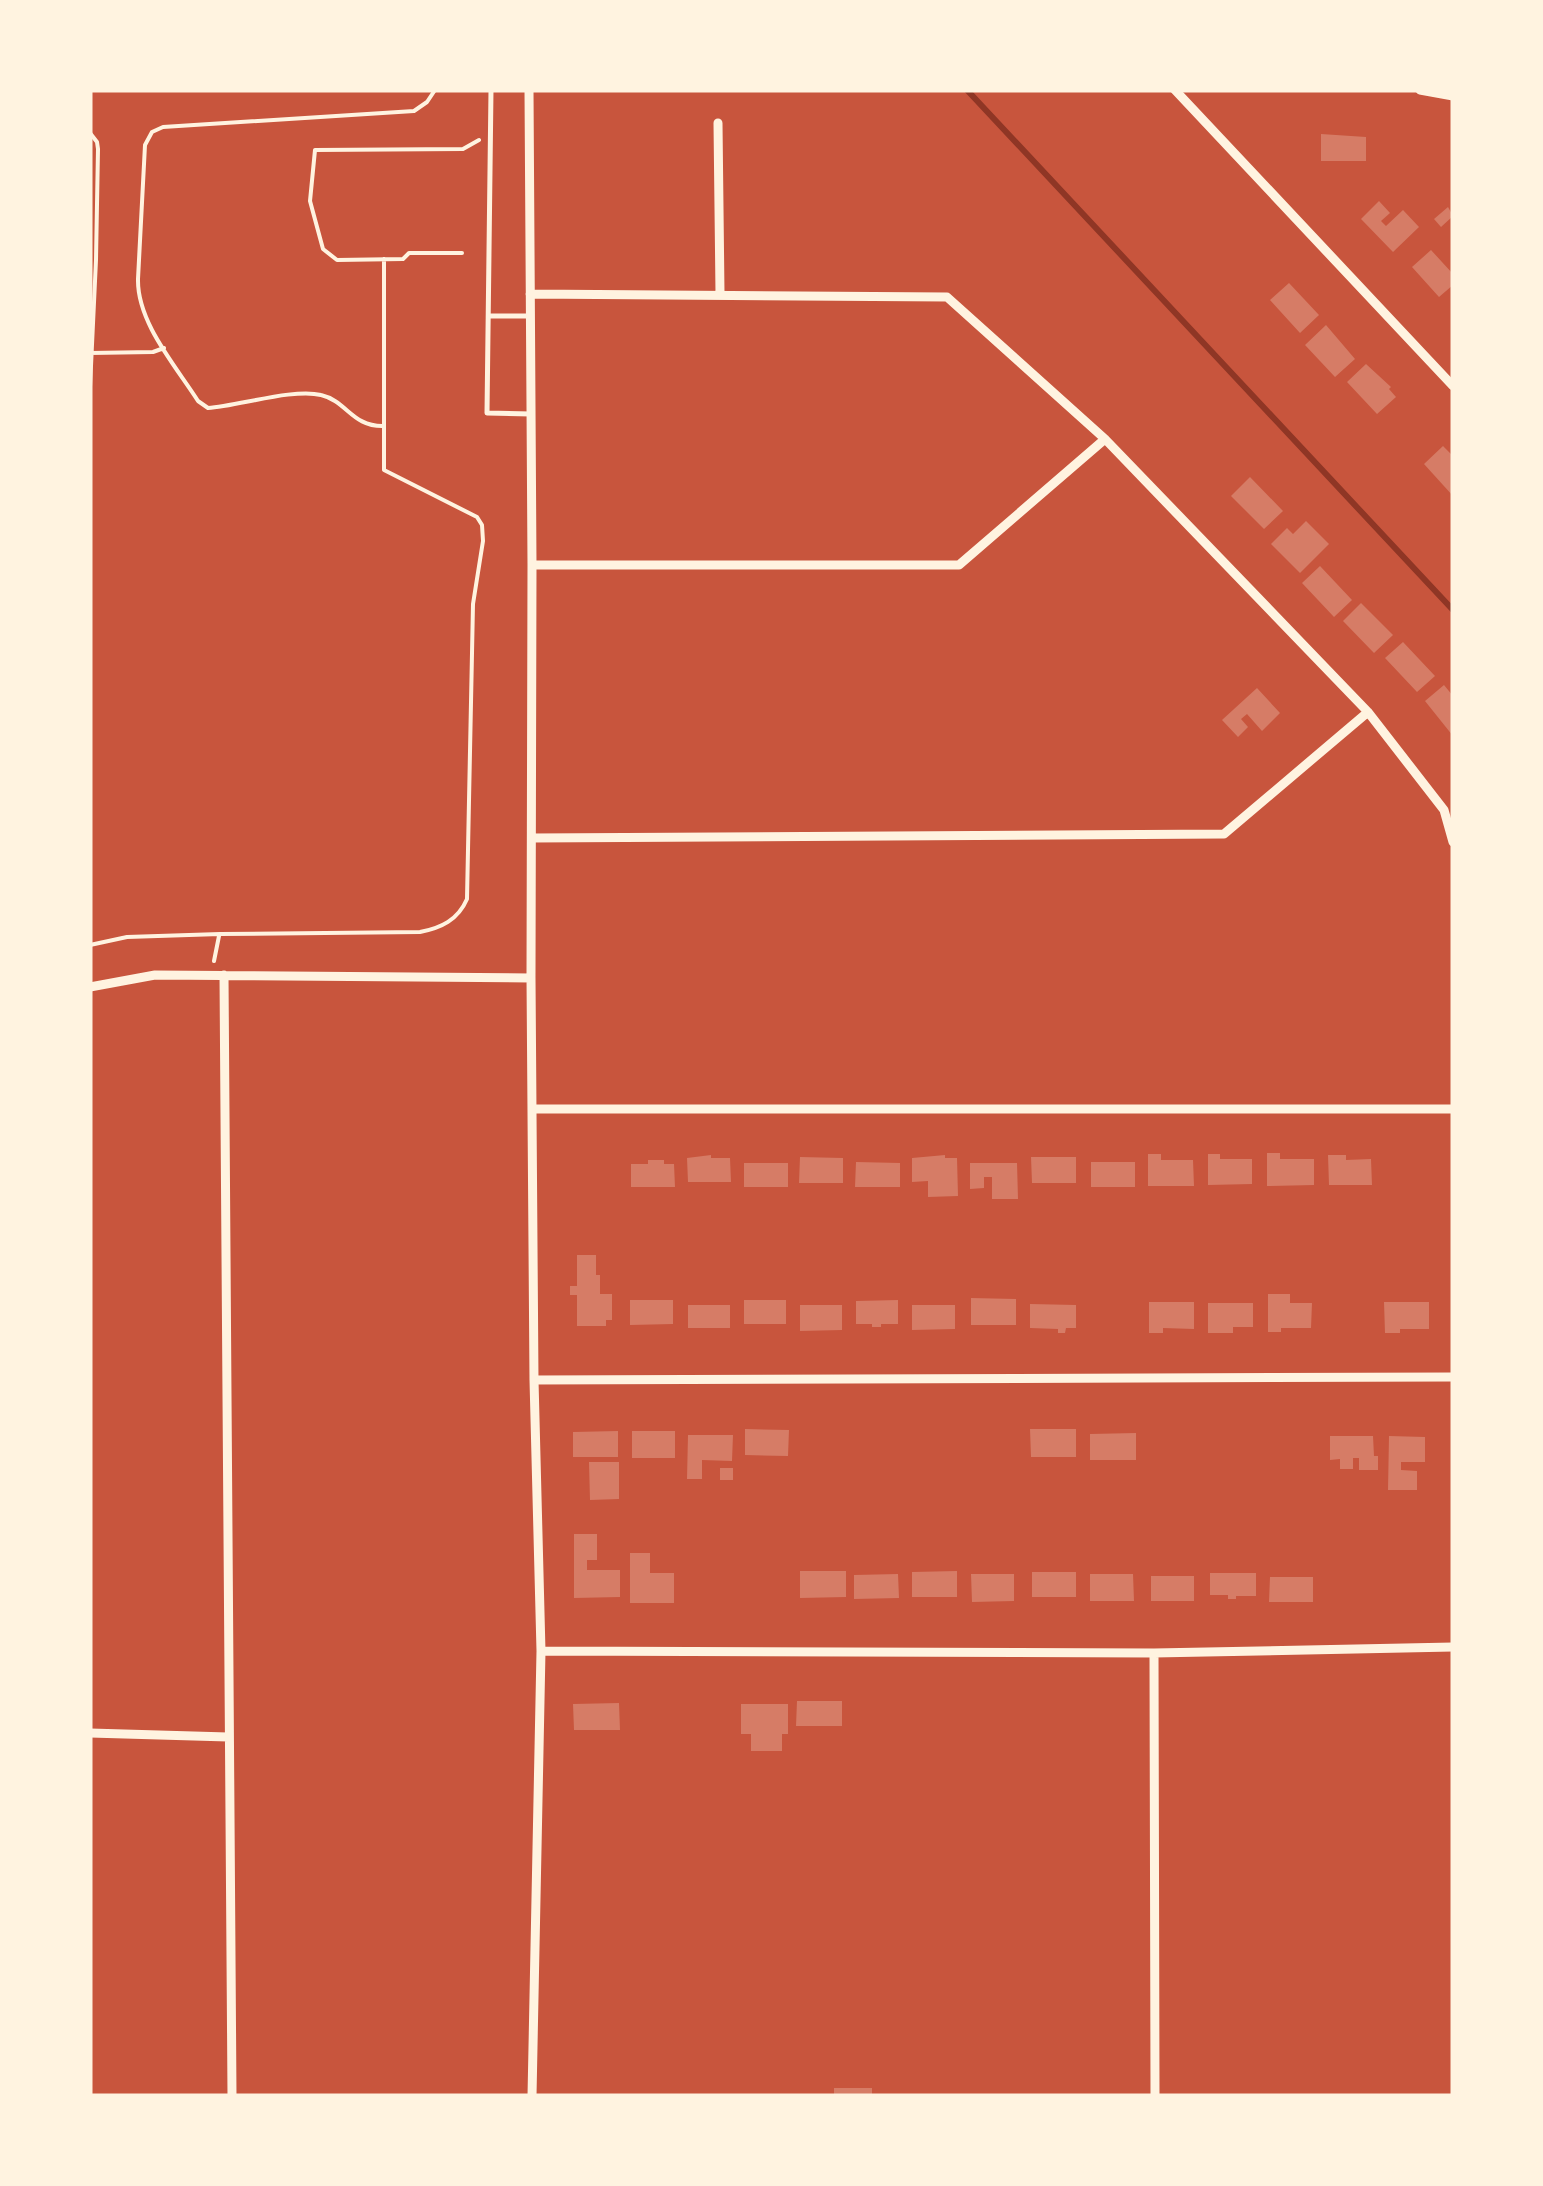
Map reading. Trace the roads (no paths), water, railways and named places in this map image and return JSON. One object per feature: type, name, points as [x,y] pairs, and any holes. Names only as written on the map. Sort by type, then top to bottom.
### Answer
[{"type":"street","points":[[529,90],[534,1380],[541,1651],[532,2096]]},
{"type":"street","points":[[1175,90],[1453,386]]},
{"type":"street","points":[[1420,90],[1453,96]]},
{"type":"street","points":[[718,123],[720,294]]},
{"type":"street","points":[[530,294],[947,297],[1106,439],[1368,712],[1444,810],[1453,842]]},
{"type":"street","points":[[532,565],[960,565],[1106,439]]},
{"type":"street","points":[[532,838],[1224,834],[1368,712]]},
{"type":"street","points":[[90,987],[155,976],[531,978]]},
{"type":"street","points":[[219,976],[232,2096]]},
{"type":"street","points":[[532,1110],[1453,1109]]},
{"type":"street","points":[[534,1380],[1453,1377]]},
{"type":"street","points":[[541,1651],[1154,1653],[1453,1647]]},
{"type":"street","points":[[1154,1653],[1155,2096]]},
{"type":"street","points":[[90,1733],[228,1737]]},
{"type":"lane","points":[[491,90],[487,414],[531,414]]},
{"type":"lane","points":[[490,316],[530,316]]},
{"type":"waterway","points":[[967,90],[1453,610]]}]
